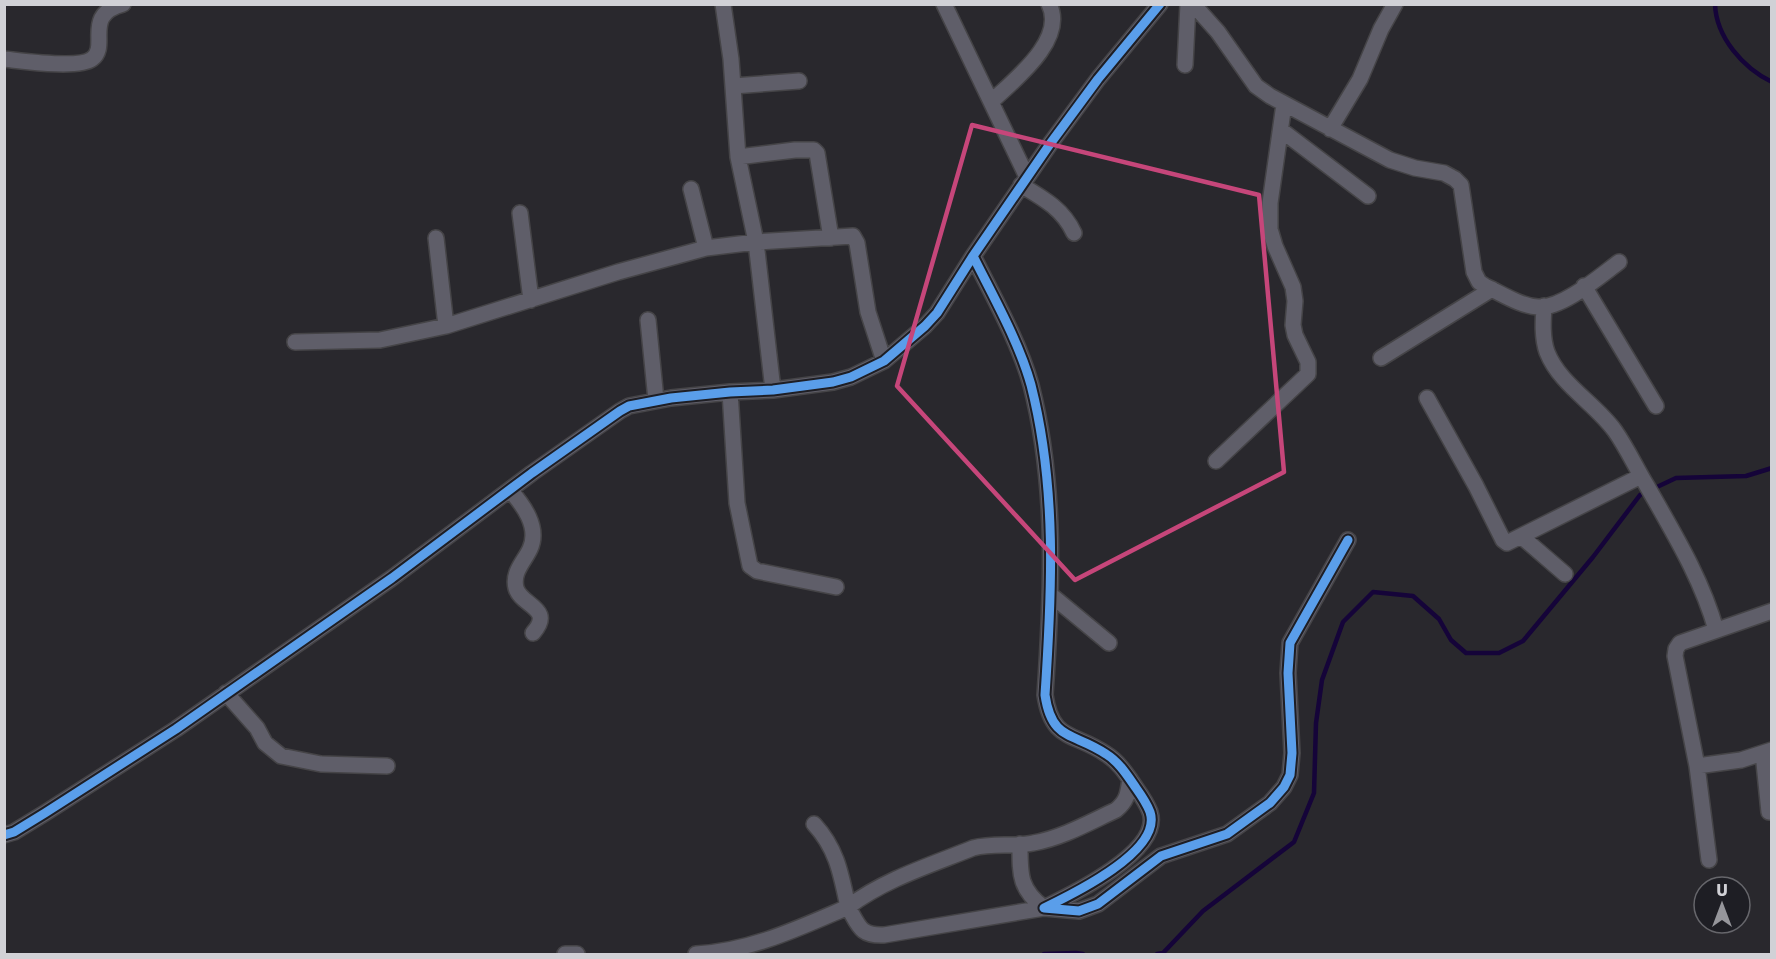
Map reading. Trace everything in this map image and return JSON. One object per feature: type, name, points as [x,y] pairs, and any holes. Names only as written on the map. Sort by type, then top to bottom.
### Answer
[{"type":"street","points":[[723,4],[731,59],[738,157],[756,242],[773,390]]},
{"type":"street","points":[[944,4],[991,102],[1024,181],[1062,213],[1074,233]]},
{"type":"street","points":[[991,102],[1026,68],[1050,35],[1053,21],[1049,4]]},
{"type":"street","points":[[4,835],[14,832],[176,729],[392,578],[510,490],[629,406],[656,400],[773,390],[833,382],[851,377],[884,361],[937,313],[1024,181],[1098,79],[1160,4]]},
{"type":"street","points":[[1185,65],[1188,4]]},
{"type":"street","points":[[1193,4],[1218,32],[1256,86],[1284,104],[1390,160],[1415,168],[1443,173],[1455,179],[1461,185],[1474,272],[1479,282],[1528,305],[1552,305],[1619,262]]},
{"type":"street","points":[[1330,129],[1360,79],[1381,29],[1395,4]]},
{"type":"street","points":[[4,59],[63,64],[86,62],[94,58],[97,53],[99,22],[104,14],[116,5]]},
{"type":"street","points":[[733,86],[799,81]]},
{"type":"street","points":[[1216,461],[1308,374],[1310,367],[1295,335],[1293,287],[1270,229],[1270,203],[1284,104]]},
{"type":"street","points":[[1281,130],[1368,196]]},
{"type":"street","points":[[738,157],[814,150],[817,153],[831,238]]},
{"type":"street","points":[[691,189],[706,248]]},
{"type":"street","points":[[520,213],[531,300]]},
{"type":"street","points":[[295,342],[380,340],[446,326],[618,272],[706,248],[756,242],[853,236],[856,238],[868,312],[884,361]]},
{"type":"street","points":[[436,238],[446,326]]},
{"type":"street","points":[[973,256],[1020,356],[1030,384],[1048,480],[1052,530],[1046,695],[1048,713],[1054,726],[1062,733],[1106,754],[1120,765],[1150,813],[1147,834],[1123,861],[1084,889],[1044,908]]},
{"type":"street","points":[[1584,286],[1656,406]]},
{"type":"street","points":[[1381,358],[1492,289]]},
{"type":"street","points":[[1544,306],[1544,337],[1553,364],[1570,386],[1592,404],[1614,430],[1654,499],[1708,601],[1716,630]]},
{"type":"street","points":[[648,320],[656,400]]},
{"type":"street","points":[[729,392],[737,503],[750,566],[757,572],[836,587]]},
{"type":"street","points":[[1427,398],[1503,540],[1507,543],[1522,537],[1540,525],[1643,479]]},
{"type":"street","points":[[510,490],[528,513],[531,523],[531,547],[518,567],[516,588],[520,595],[539,612],[540,619],[533,633]]},
{"type":"street","points":[[1522,537],[1565,574]]},
{"type":"street","points":[[814,824],[826,837],[837,859],[848,907],[864,932],[872,936],[1044,908],[1079,911],[1098,904],[1161,856],[1227,834],[1270,803],[1284,787],[1290,775],[1292,753],[1288,672],[1290,643],[1348,540]]},
{"type":"street","points":[[1051,594],[1109,643]]},
{"type":"street","points":[[1709,860],[1697,766],[1675,656],[1676,649],[1680,643],[1772,611]]},
{"type":"street","points":[[226,693],[257,728],[265,743],[281,756],[321,764],[387,766]]},
{"type":"street","points":[[1697,766],[1741,760],[1767,751],[1769,812]]},
{"type":"street","points":[[696,954],[740,949],[782,935],[848,907],[869,893],[900,878],[973,848],[983,845],[1020,844],[1049,839],[1116,810],[1125,803],[1128,797],[1130,779]]},
{"type":"street","points":[[1020,844],[1021,877],[1025,889],[1031,898],[1044,908]]},
{"type":"street","points":[[565,954],[577,954]]},
{"type":"highlighted area","points":[[972,125],[1259,195],[1284,472],[1075,580],[897,386]]},
{"type":"waterway","points":[[1715,4],[1720,28],[1733,50],[1751,69],[1772,82]]},
{"type":"waterway","points":[[1157,954],[1163,953],[1203,911],[1294,842],[1314,793],[1316,723],[1322,680],[1343,622],[1373,592],[1413,596],[1439,619],[1451,640],[1466,653],[1499,653],[1523,641],[1593,557],[1640,495],[1676,478],[1746,476],[1772,468]]},
{"type":"waterway","points":[[1044,954],[1083,954]]},
{"type":"cycle path","points":[[4,835],[14,832],[45,813],[176,729],[392,578],[532,473],[629,406],[671,398],[773,390],[833,382],[851,377],[884,361],[937,313],[1050,144],[1098,79],[1160,4]]},
{"type":"cycle path","points":[[973,256],[1020,352],[1031,385],[1039,423],[1049,500],[1051,578],[1045,695],[1048,710],[1059,729],[1115,761],[1138,791],[1150,812],[1150,827],[1143,842],[1129,856],[1093,882],[1044,908],[1079,911],[1098,904],[1161,856],[1227,834],[1270,803],[1284,787],[1290,775],[1292,753],[1288,673],[1290,643],[1348,540]]}]
